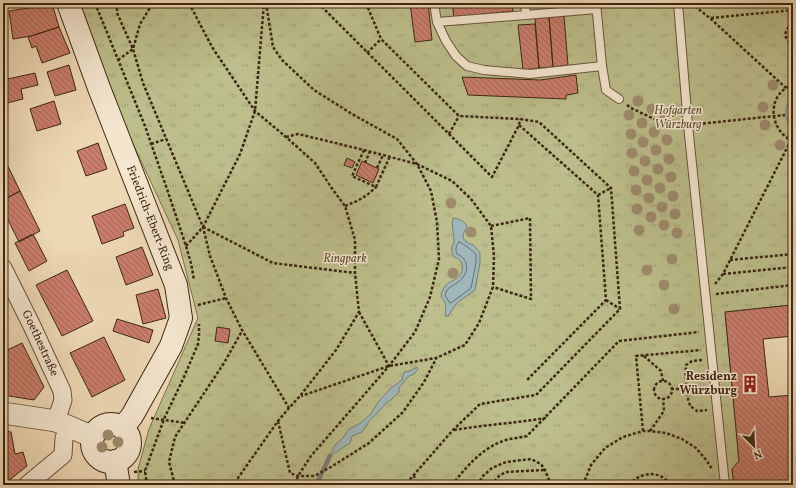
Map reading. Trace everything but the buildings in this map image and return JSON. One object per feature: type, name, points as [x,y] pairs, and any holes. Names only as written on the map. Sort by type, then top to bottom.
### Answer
[{"type":"main road","name":"Friedrich-Ebert-Ring","points":[[68,3],[99,88],[176,286],[180,318],[171,346],[132,416],[123,427]]},
{"type":"main road","points":[[113,423],[123,427],[129,435],[131,441],[130,448],[126,455],[121,459],[109,462],[96,455],[92,445],[94,433],[106,424],[113,423]]},
{"type":"main road","points":[[115,461],[119,485]]},
{"type":"street","name":"Goethestraße","points":[[3,268],[62,391],[63,400],[63,455],[27,485]]},
{"type":"street","points":[[3,412],[63,424],[92,438]]},
{"type":"lane","points":[[434,3],[437,22],[446,41],[456,56],[467,66],[484,70],[530,74],[602,66]]},
{"type":"lane","points":[[525,3],[526,15]]},
{"type":"lane","points":[[678,3],[688,125],[725,485]]},
{"type":"lane","points":[[437,22],[526,15],[596,6],[606,90],[619,99]]},
{"type":"path","points":[[95,3],[151,144],[186,246],[196,286]]},
{"type":"path","points":[[117,3],[117,13],[133,49],[143,83],[203,227],[210,256],[226,298],[242,330],[289,408]]},
{"type":"path","points":[[118,60],[133,49],[140,24],[153,3]]},
{"type":"path","points":[[189,3],[212,47],[255,111],[315,163],[345,206],[355,240],[355,273],[359,312],[389,366]]},
{"type":"path","points":[[186,246],[203,227],[240,154],[255,111],[265,3]]},
{"type":"path","points":[[265,3],[273,47],[282,60],[314,90],[352,114],[397,139],[417,164],[431,191],[437,222],[439,259],[430,298],[415,332],[389,366],[311,456],[298,476],[295,485]]},
{"type":"path","points":[[318,3],[492,177],[519,125],[520,119]]},
{"type":"path","points":[[366,3],[381,39],[459,116],[520,119],[539,122],[611,188],[620,309],[536,395],[480,404],[452,430],[405,485]]},
{"type":"path","points":[[691,3],[710,18],[786,88]]},
{"type":"path","points":[[710,18],[793,9],[793,3]]},
{"type":"path","points":[[793,24],[788,28],[785,35],[789,43],[793,44]]},
{"type":"path","points":[[367,53],[381,39]]},
{"type":"path","points":[[706,296],[723,274],[792,141],[782,134],[777,126],[774,117],[774,106],[778,96],[786,88],[793,84]]},
{"type":"path","points":[[619,99],[631,108],[676,126],[785,115]]},
{"type":"path","points":[[449,134],[459,116]]},
{"type":"path","points":[[519,125],[598,195],[606,300],[526,381]]},
{"type":"path","points":[[286,137],[298,134],[390,156],[417,164],[452,181],[471,199],[491,226],[494,256],[493,287],[479,324],[465,345],[436,358],[389,366],[300,396]]},
{"type":"path","points":[[151,144],[166,139]]},
{"type":"path","points":[[364,150],[352,176],[376,187]]},
{"type":"path","points":[[365,163],[370,152]]},
{"type":"path","points":[[377,168],[383,155]]},
{"type":"path","points":[[345,206],[368,195],[376,187],[390,156]]},
{"type":"path","points":[[598,195],[611,188]]},
{"type":"path","points":[[491,226],[530,218],[531,299],[493,287]]},
{"type":"path","points":[[203,227],[273,263],[355,273]]},
{"type":"path","points":[[730,260],[793,254]]},
{"type":"path","points":[[723,274],[793,267]]},
{"type":"path","points":[[706,296],[793,285]]},
{"type":"path","points":[[198,305],[226,298]]},
{"type":"path","points":[[197,299],[198,312]]},
{"type":"path","points":[[606,300],[620,309]]},
{"type":"path","points":[[233,485],[278,421],[300,396],[336,350],[359,312]]},
{"type":"path","points":[[147,485],[145,471],[164,419],[198,344],[198,320]]},
{"type":"path","points":[[175,485],[169,462],[175,437],[224,363],[242,330]]},
{"type":"path","points":[[452,485],[466,467],[486,450],[506,440],[527,436],[619,341],[710,331]]},
{"type":"path","points":[[643,431],[636,356],[711,349]]},
{"type":"path","points":[[644,356],[661,371],[663,381]]},
{"type":"path","points":[[278,421],[290,473],[298,476],[314,476],[369,443],[403,412],[424,382],[436,358]]},
{"type":"path","points":[[712,359],[692,361],[686,365],[685,373],[687,389],[692,407],[696,411],[718,409]]},
{"type":"path","points":[[663,381],[670,384],[670,395],[665,398],[660,398],[656,395],[654,390],[656,384],[663,381]]},
{"type":"path","points":[[671,389],[687,389]]},
{"type":"path","points":[[650,431],[664,411],[663,398]]},
{"type":"path","points":[[452,430],[546,418]]},
{"type":"path","points":[[164,419],[184,422]]},
{"type":"path","points":[[583,485],[591,465],[604,448],[622,437],[643,431],[666,433],[682,439],[696,448],[707,460],[712,470]]},
{"type":"path","points":[[478,485],[492,468],[506,462],[531,460],[540,464],[545,470],[551,485]]},
{"type":"path","points":[[491,485],[500,475],[507,472],[545,470]]},
{"type":"path","points":[[629,485],[633,480],[640,476],[656,474],[664,477],[671,485]]},
{"type":"path","points":[[414,475],[416,485]]},
{"type":"green space","points":[[69,3],[793,3],[793,305],[725,312],[739,461],[732,470],[734,485],[138,485],[138,469],[149,429],[198,318],[178,240],[78,26]]},
{"type":"water","points":[[793,96],[793,128],[787,121],[786,108]]},
{"type":"water","points":[[453,218],[465,223],[467,227],[463,237],[480,253],[480,263],[475,290],[457,303],[448,316],[445,316],[446,306],[441,297],[442,292],[448,283],[459,276],[462,270],[462,263],[454,257],[452,252],[454,242],[452,224]]},
{"type":"water","points":[[417,367],[418,369],[414,374],[409,376],[399,388],[399,392],[370,420],[362,432],[352,436],[350,443],[330,456],[335,445],[343,438],[349,429],[359,424],[370,415],[379,401],[390,389],[402,380],[404,372],[410,371]]},
{"type":"waterway","points":[[316,485],[330,456]]},
{"type":"place","name":"Residenz Würzburg","points":[[750,384]]},
{"type":"park label","name":"Hofgarten Würzburg","points":[[678,118]]},
{"type":"park label","name":"Ringpark","points":[[345,259]]}]
